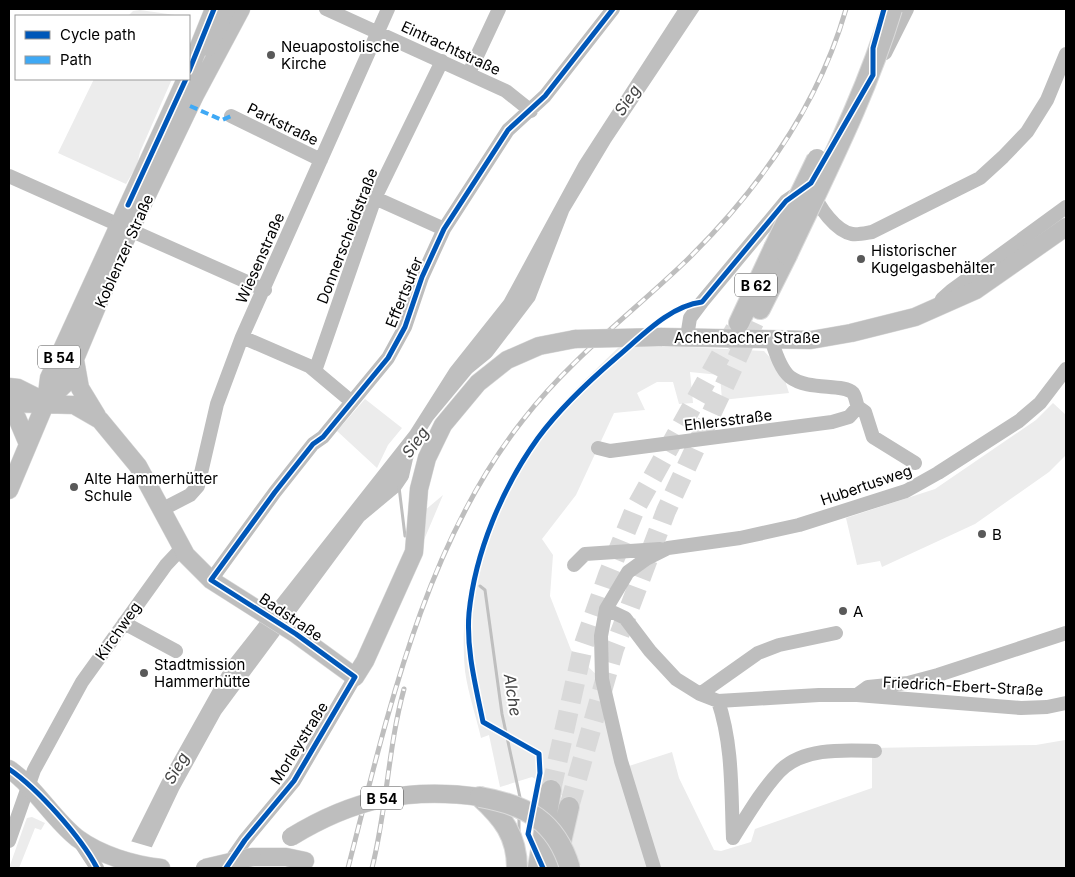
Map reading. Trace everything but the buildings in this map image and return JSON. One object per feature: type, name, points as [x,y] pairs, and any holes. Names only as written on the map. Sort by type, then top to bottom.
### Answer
[{"type":"highway","name":"B 54","points":[[208,46],[225,9]]},
{"type":"highway","name":"B 62","points":[[780,252],[842,105],[877,9]]},
{"type":"highway","name":"B 62","points":[[746,322],[780,252],[855,110],[892,9]]},
{"type":"highway","points":[[538,868],[550,790]]},
{"type":"highway","name":"B 54","points":[[480,797],[515,805],[538,818],[556,838],[570,868]]},
{"type":"highway","points":[[480,797],[497,812],[512,833],[517,855],[517,868]]},
{"type":"highway","points":[[555,868],[570,807]]},
{"type":"main road","points":[[190,69],[214,9]]},
{"type":"main road","name":"Koblenzer Straße","points":[[188,84],[240,9]]},
{"type":"main road","name":"Koblenzer Straße","points":[[9,490],[46,402],[49,378],[124,228],[188,84],[208,46]]},
{"type":"main road","name":"Achenbacher Straße","points":[[420,484],[426,458],[443,425],[478,383],[507,360],[539,346],[575,339],[687,337],[810,340],[851,333],[915,317],[976,290],[1066,227]]},
{"type":"main road","name":"Koblenzer Straße","points":[[46,402],[64,385],[124,228]]},
{"type":"main road","points":[[75,360],[80,388],[111,435],[126,449],[138,466],[181,549]]},
{"type":"main road","points":[[9,387],[18,388],[68,416],[111,435]]},
{"type":"main road","points":[[9,403],[46,402],[74,404],[100,420]]},
{"type":"main road","points":[[9,411],[17,418],[28,444]]},
{"type":"main road","name":"Morleystraße","points":[[355,677],[414,552],[420,484]]},
{"type":"main road","name":"Badstraße","points":[[181,549],[210,580],[296,634],[355,677]]},
{"type":"main road","points":[[9,769],[28,785],[77,838],[109,862],[161,868]]},
{"type":"main road","name":"B 54","points":[[205,868],[252,857],[271,849],[334,813],[366,802],[406,794],[431,792],[480,797]]},
{"type":"main road","points":[[252,857],[286,857],[305,862]]},
{"type":"street","name":"Eintrachtstraße","points":[[326,9],[506,91],[531,111]]},
{"type":"street","name":"Wiesenstraße","points":[[161,510],[190,495],[198,486],[217,404],[242,338],[265,290],[388,9]]},
{"type":"street","points":[[469,73],[499,9]]},
{"type":"street","name":"Effertsufer","points":[[210,580],[274,492],[313,444],[323,437],[388,358],[405,327],[422,277],[444,229],[508,130],[531,111],[613,9]]},
{"type":"street","points":[[687,337],[690,318],[729,268],[786,201],[811,182],[873,75],[907,9]]},
{"type":"street","points":[[811,182],[817,202],[842,231],[854,235],[872,232],[980,178],[1027,132],[1047,100],[1066,54]]},
{"type":"street","name":"Donnerscheidstraße","points":[[315,371],[376,198],[442,61]]},
{"type":"street","name":"Parkstraße","points":[[231,116],[321,160]]},
{"type":"street","points":[[9,176],[265,290]]},
{"type":"street","points":[[376,198],[444,229]]},
{"type":"street","name":"Achenbacher Straße","points":[[938,308],[942,299],[951,291],[1066,207]]},
{"type":"street","points":[[242,338],[315,371],[352,402]]},
{"type":"street","points":[[771,339],[776,354],[790,376],[809,386],[848,389],[855,395],[858,408],[865,412],[873,437],[915,463]]},
{"type":"street","name":"Hubertusweg","points":[[574,565],[584,554],[668,548],[740,538],[799,525],[906,491],[938,473],[1019,420],[1040,403],[1066,369]]},
{"type":"street","name":"Ehlersstraße","points":[[598,448],[610,451],[794,429],[841,420],[849,417],[858,408]]},
{"type":"street","name":"Hubertusweg","points":[[654,868],[620,761],[603,687],[601,636],[606,609],[628,572],[646,559],[668,548]]},
{"type":"street","name":"Kirchweg","points":[[9,841],[34,770],[82,682],[166,564],[181,549]]},
{"type":"street","name":"Friedrich-Ebert-Straße","points":[[606,609],[625,618],[650,651],[676,679],[700,694],[718,701],[818,695],[857,695],[1020,708],[1047,707],[1066,703]]},
{"type":"street","points":[[124,622],[176,651]]},
{"type":"street","name":"Friedrich-Ebert-Straße","points":[[857,695],[868,687],[908,683],[938,675],[1066,633]]},
{"type":"street","points":[[700,694],[758,652],[779,645],[836,634]]},
{"type":"street","name":"Morleystraße","points":[[226,868],[245,840],[294,781],[355,677]]},
{"type":"street","points":[[718,701],[725,721],[730,764],[733,838],[780,770],[818,752],[846,750],[875,751]]},
{"type":"street","points":[[77,838],[97,868]]},
{"type":"shaded area","points":[[140,10],[175,15],[129,15],[133,11]]},
{"type":"shaded area","points":[[94,80],[172,80],[140,152],[137,165],[126,184],[58,153]]},
{"type":"shaded area","points":[[619,347],[686,347],[764,351],[782,371],[789,393],[722,400],[720,375],[690,372],[693,403],[679,404],[673,382],[657,382],[637,393],[645,410],[614,413],[576,495],[542,539],[553,555],[550,596],[571,650],[606,684],[629,766],[672,752],[679,778],[714,850],[721,851],[751,842],[755,829],[872,788],[872,748],[1036,745],[1065,740],[1066,735],[1066,868],[576,868],[571,843],[579,806],[532,777],[500,787],[489,735],[481,738],[465,671],[464,641],[470,582],[478,553],[500,497],[529,445],[560,406]]},
{"type":"shaded area","points":[[365,399],[402,428],[388,445],[377,468],[337,431]]},
{"type":"shaded area","points":[[1053,403],[1066,415],[1066,455],[1049,472],[975,524],[882,567],[880,561],[857,565],[846,518],[935,489],[1036,420]]},
{"type":"shaded area","points":[[443,495],[421,547],[424,511]]},
{"type":"shaded area","points":[[32,817],[45,823],[41,830],[35,828],[19,868],[9,868],[27,818]]},
{"type":"water","name":"Sieg","points":[[678,9],[700,9],[611,142],[569,212],[535,300],[490,359],[400,491],[364,521],[221,714],[179,790],[142,868],[118,868],[162,780],[228,662],[410,431],[450,368],[504,300],[579,162]]},
{"type":"pier","points":[[499,351],[410,481],[408,481],[413,459],[423,436],[433,420],[472,373]]},
{"type":"pier","points":[[130,841],[154,848],[145,868],[117,865]]},
{"type":"waterway","name":"Alche","points":[[399,487],[405,536]]},
{"type":"waterway","name":"Alche","points":[[480,586],[485,590],[502,714],[521,802]]},
{"type":"waterway","name":"Alche","points":[[519,815],[519,831]]},
{"type":"tunnel","points":[[569,807],[614,649],[666,511],[754,322]]},
{"type":"tunnel","points":[[551,790],[583,647],[608,575],[635,509],[738,324]]},
{"type":"railway","points":[[348,868],[394,693],[413,634],[434,577],[459,522],[489,469],[523,420],[541,398],[602,337],[687,260],[738,205],[762,175],[783,145],[819,80],[834,45],[846,9]]},
{"type":"railway","points":[[372,868],[381,823],[394,733],[404,689]]},
{"type":"marked path","points":[[190,106],[222,120],[231,116]]},
{"type":"cycle path","points":[[190,69],[214,9]]},
{"type":"cycle path","points":[[226,868],[245,840],[294,781],[355,677],[296,634],[211,580],[275,492],[313,444],[323,437],[388,358],[405,327],[422,277],[444,229],[508,130],[545,96],[613,9]]},
{"type":"cycle path","points":[[543,868],[528,834],[540,773],[539,754],[483,722],[472,668],[468,627],[472,590],[477,567],[492,522],[525,457],[538,438],[575,395],[656,324],[678,309],[702,302],[786,201],[811,183],[873,75],[873,48],[884,9]]},
{"type":"cycle path","points":[[128,205],[186,80]]},
{"type":"cycle path","points":[[9,769],[33,789],[58,814],[81,842],[97,868]]},
{"type":"place","name":"Neuapostolische Kirche","points":[[271,55]]},
{"type":"place","name":"Historischer Kugelgasbehälter","points":[[861,259]]},
{"type":"place","name":"Alte Hammerhütter Schule","points":[[74,487]]},
{"type":"place","name":"B","points":[[982,534]]},
{"type":"place","name":"A","points":[[843,611]]},
{"type":"place","name":"Stadtmission Hammerhütte","points":[[144,673]]}]
